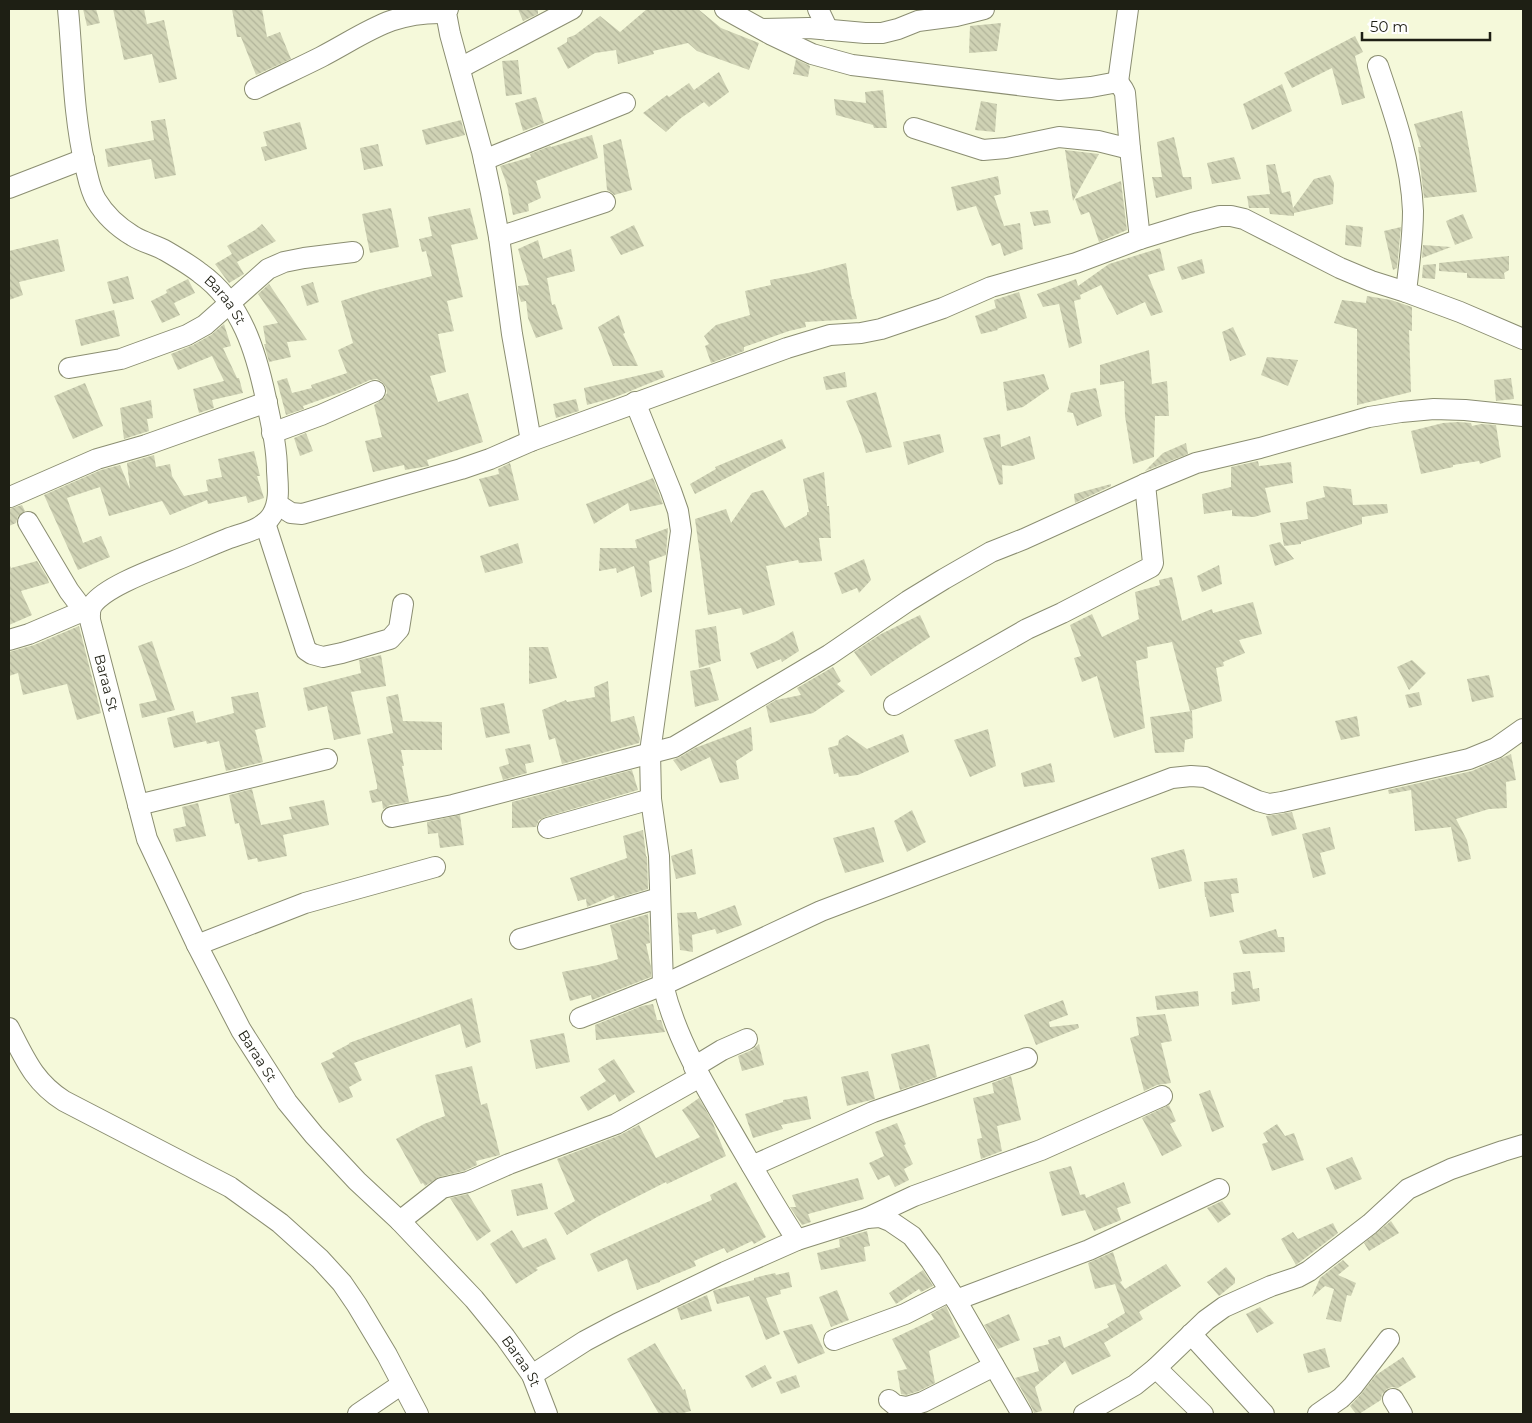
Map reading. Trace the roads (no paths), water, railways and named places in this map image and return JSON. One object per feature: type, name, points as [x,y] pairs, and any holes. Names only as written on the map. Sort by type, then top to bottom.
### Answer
[{"type":"street","name":"Baraa St","points":[[68,9],[74,90],[84,159],[94,197],[111,220],[134,237],[164,250],[201,274],[230,304],[250,340],[258,363],[277,467],[277,504]]},
{"type":"street","points":[[460,68],[572,9]]},
{"type":"street","points":[[726,9],[760,29],[812,54],[852,65],[1059,90],[1118,82]]},
{"type":"street","points":[[818,9],[828,30]]},
{"type":"street","points":[[760,29],[794,28],[882,33],[940,14],[956,16],[984,9]]},
{"type":"street","points":[[1128,9],[1118,82],[1125,93],[1140,239]]},
{"type":"street","points":[[254,89],[384,23],[403,16],[447,11],[450,34],[484,160],[499,237],[512,334],[531,440]]},
{"type":"street","points":[[1378,66],[1402,142],[1412,191],[1413,231],[1406,292]]},
{"type":"street","points":[[484,160],[625,103]]},
{"type":"street","points":[[914,128],[983,150],[1006,148],[1059,137],[1098,141],[1130,149]]},
{"type":"street","points":[[9,188],[84,159]]},
{"type":"street","points":[[499,237],[605,202]]},
{"type":"street","points":[[9,640],[87,609],[116,587],[201,550],[253,530],[272,516],[277,504],[291,513],[302,514],[461,469],[490,459],[531,440],[812,339],[881,329],[943,308],[991,287],[1076,263],[1140,239],[1220,216],[1244,219],[1340,268],[1460,312],[1523,339]]},
{"type":"street","points":[[69,368],[121,360],[171,342],[205,326],[268,269],[284,262],[353,252]]},
{"type":"street","points":[[272,433],[321,415],[375,391]]},
{"type":"street","points":[[10,497],[97,459],[146,445],[266,402]]},
{"type":"street","points":[[634,402],[671,491],[678,511],[681,532],[650,752],[651,799],[659,856],[663,985],[673,1019],[697,1072],[772,1202],[797,1240]]},
{"type":"street","points":[[392,816],[453,805],[650,752],[666,750],[828,655],[937,583],[991,552],[1048,529],[1196,463],[1260,448],[1369,417],[1401,412],[1434,409],[1465,410],[1523,416]]},
{"type":"street","points":[[894,705],[1027,629],[1150,567],[1153,563],[1146,484]]},
{"type":"street","points":[[28,522],[68,591],[87,609]]},
{"type":"street","points":[[264,523],[306,650],[312,654],[323,657],[390,639],[399,629],[403,604]]},
{"type":"street","name":"Baraa St","points":[[87,609],[147,839],[197,945],[242,1030],[287,1102],[314,1135],[357,1181],[400,1221],[474,1299],[505,1337],[532,1375],[547,1414]]},
{"type":"street","points":[[580,1018],[663,985],[821,911],[1172,778],[1205,777],[1258,801],[1269,804],[1469,759],[1496,748],[1523,730]]},
{"type":"street","points":[[138,805],[327,758]]},
{"type":"street","points":[[548,828],[651,799]]},
{"type":"street","points":[[197,945],[305,903],[435,867]]},
{"type":"street","points":[[520,939],[659,898]]},
{"type":"street","points":[[9,1028],[35,1075],[52,1094],[64,1102],[230,1187],[280,1224],[320,1259],[342,1283],[357,1305],[387,1355],[418,1414]]},
{"type":"street","points":[[400,1221],[442,1188],[468,1182],[509,1164],[616,1124],[697,1072],[722,1050],[747,1039]]},
{"type":"street","points":[[752,1166],[873,1112],[1027,1058]]},
{"type":"street","points":[[532,1375],[585,1341],[616,1324],[797,1240],[867,1218],[914,1196],[1041,1150],[1162,1096]]},
{"type":"street","points":[[1084,1414],[1135,1384],[1156,1368],[1206,1320],[1224,1307],[1310,1271],[1370,1224],[1408,1189],[1451,1169],[1523,1145]]},
{"type":"street","points":[[834,1340],[953,1296],[1088,1250],[1219,1189]]},
{"type":"street","points":[[867,1218],[880,1217],[890,1221],[912,1236],[931,1261],[953,1296],[1022,1414]]},
{"type":"street","points":[[1191,1334],[1264,1414]]},
{"type":"street","points":[[1318,1414],[1341,1398],[1353,1386],[1389,1339]]},
{"type":"street","points":[[889,1400],[895,1405],[907,1407],[923,1402],[994,1366]]},
{"type":"street","points":[[1156,1368],[1203,1414]]},
{"type":"street","points":[[358,1414],[402,1384]]}]
